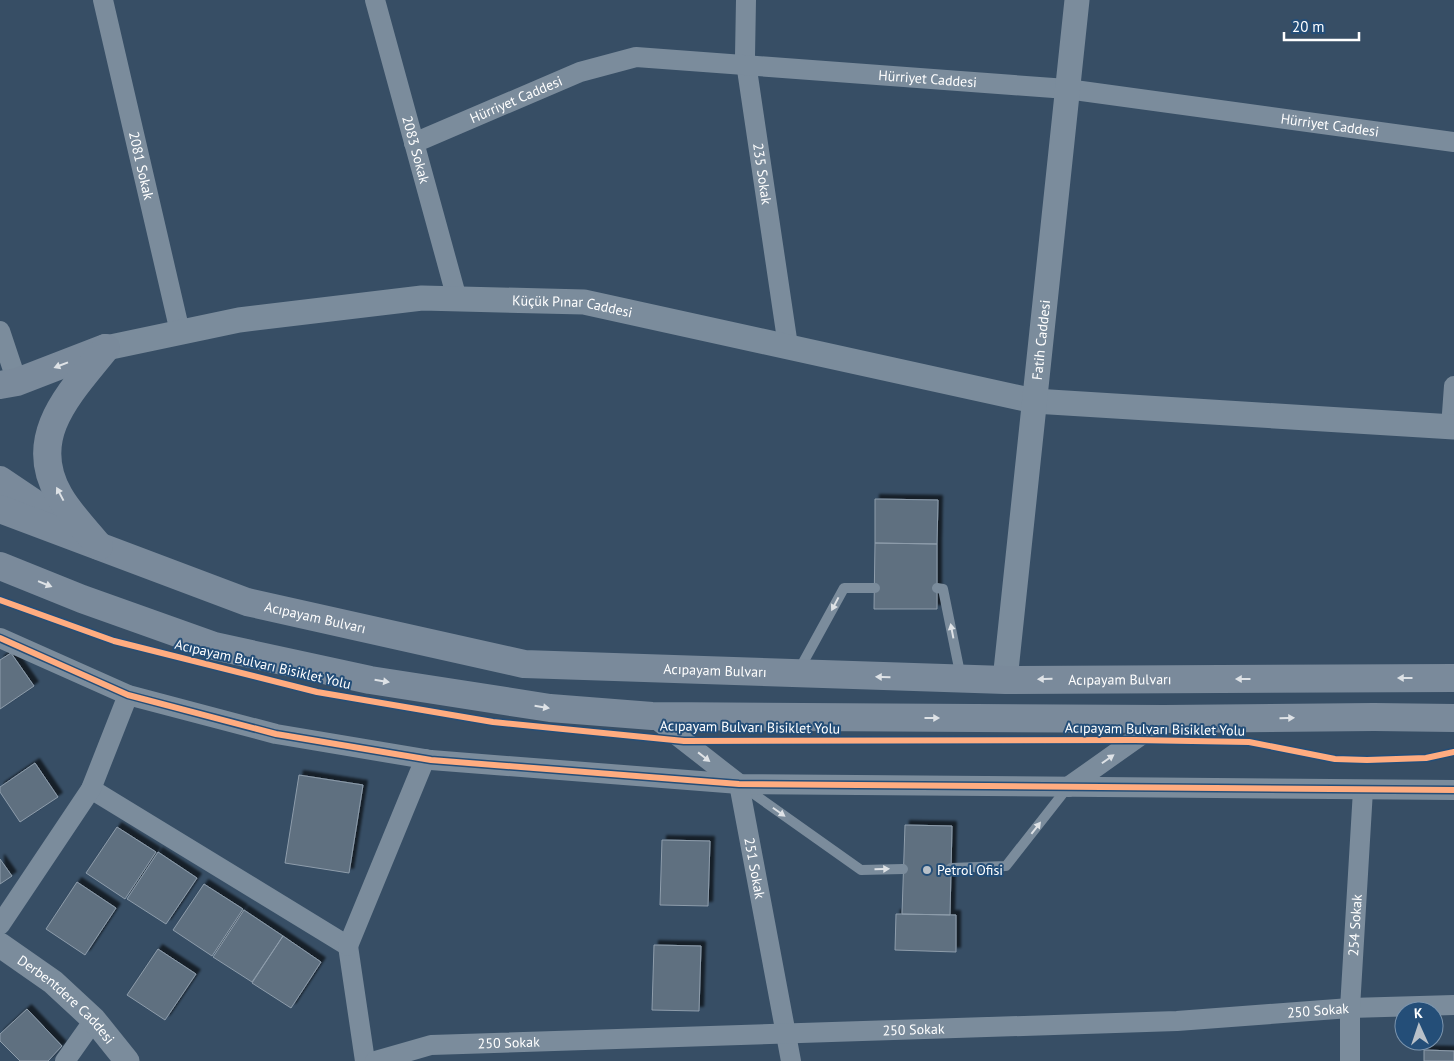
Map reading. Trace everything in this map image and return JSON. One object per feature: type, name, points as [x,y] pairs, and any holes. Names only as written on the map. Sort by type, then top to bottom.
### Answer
[{"type":"main road","points":[[8,384],[106,348]]},
{"type":"main road","points":[[99,547],[58,495],[45,454],[55,416],[106,348]]},
{"type":"main road","points":[[0,480],[99,547]]},
{"type":"main road","name":"Acıpayam Bulvarı","points":[[0,509],[247,602],[524,664],[797,675],[1005,680],[1454,678]]},
{"type":"main road","points":[[0,566],[82,599],[214,646],[370,680],[550,708],[652,716],[1164,719],[1454,718]]},
{"type":"street","name":"2081 Sokak","points":[[103,0],[180,332]]},
{"type":"street","name":"2083 Sokak","points":[[375,0],[457,298]]},
{"type":"street","name":"235 Sokak","points":[[746,0],[747,65],[788,346]]},
{"type":"street","name":"Fatih Caddesi","points":[[1005,680],[1077,0]]},
{"type":"street","name":"Hürriyet Caddesi","points":[[414,143],[580,72],[636,57],[1067,89],[1454,142]]},
{"type":"street","name":"Küçük Pınar Caddesi","points":[[106,348],[239,320],[422,298],[584,302],[1034,401],[1453,427]]},
{"type":"street","points":[[0,331],[8,384]]},
{"type":"street","points":[[1453,427],[1454,386]]},
{"type":"street","points":[[0,638],[128,695],[276,734],[425,758],[739,784],[1454,790]]},
{"type":"street","points":[[0,925],[91,789],[128,695]]},
{"type":"street","points":[[652,716],[739,784]]},
{"type":"street","points":[[1068,787],[1164,719]]},
{"type":"street","points":[[365,1061],[348,946],[425,758]]},
{"type":"street","name":"251 Sokak","points":[[739,784],[784,1034],[791,1061]]},
{"type":"street","points":[[91,789],[348,946]]},
{"type":"street","name":"254 Sokak","points":[[1350,1061],[1350,1008],[1363,790]]},
{"type":"street","name":"Derbentdere Caddesi","points":[[0,945],[53,982],[94,1020],[127,1061]]},
{"type":"street","name":"250 Sokak","points":[[375,1061],[431,1045],[1177,1021],[1350,1008],[1454,1005]]},
{"type":"street","points":[[66,1061],[94,1020]]},
{"type":"lane","points":[[797,675],[844,588],[875,588]]},
{"type":"lane","points":[[937,588],[944,588],[961,679]]},
{"type":"lane","points":[[739,784],[861,870],[904,869]]},
{"type":"lane","points":[[952,868],[1006,866],[1068,787]]},
{"type":"building","points":[[875,499],[938,500],[937,544],[875,543]]},
{"type":"building","points":[[875,543],[937,544],[937,609],[874,609]]},
{"type":"building","points":[[11,653],[34,686],[0,709],[0,660]]},
{"type":"building","points":[[35,763],[58,797],[20,822],[0,792],[0,787]]},
{"type":"building","points":[[299,775],[363,785],[349,873],[285,863]]},
{"type":"building","points":[[905,825],[952,826],[950,915],[902,914]]},
{"type":"building","points":[[117,827],[156,852],[125,899],[86,873]]},
{"type":"building","points":[[662,840],[710,841],[708,906],[660,905]]},
{"type":"building","points":[[158,852],[197,878],[166,924],[127,899]]},
{"type":"building","points":[[0,859],[12,876],[0,884]]},
{"type":"building","points":[[77,882],[116,908],[85,955],[46,929]]},
{"type":"building","points":[[204,884],[243,909],[212,956],[173,930]]},
{"type":"building","points":[[244,910],[283,936],[252,982],[213,957]]},
{"type":"building","points":[[896,914],[956,915],[956,952],[895,950]]},
{"type":"building","points":[[283,936],[321,962],[291,1008],[252,983]]},
{"type":"building","points":[[654,945],[701,946],[699,1011],[652,1010]]},
{"type":"building","points":[[158,949],[196,974],[165,1020],[127,995]]},
{"type":"building","points":[[27,1009],[62,1046],[48,1061],[20,1061],[0,1041],[0,1034]]},
{"type":"building","points":[[1424,1051],[1454,1051],[1454,1061],[1424,1061]]},
{"type":"cycle path","name":"Acıpayam Bulvarı Bisiklet Yolu","points":[[0,600],[114,641],[317,692],[493,722],[684,741],[1135,740],[1249,742],[1335,759],[1367,760],[1426,758],[1454,752]]},
{"type":"cycle path","points":[[0,638],[128,695],[276,734],[431,760],[739,784],[1454,790]]},
{"type":"place","name":"Petrol Ofisi","points":[[927,870]]}]
